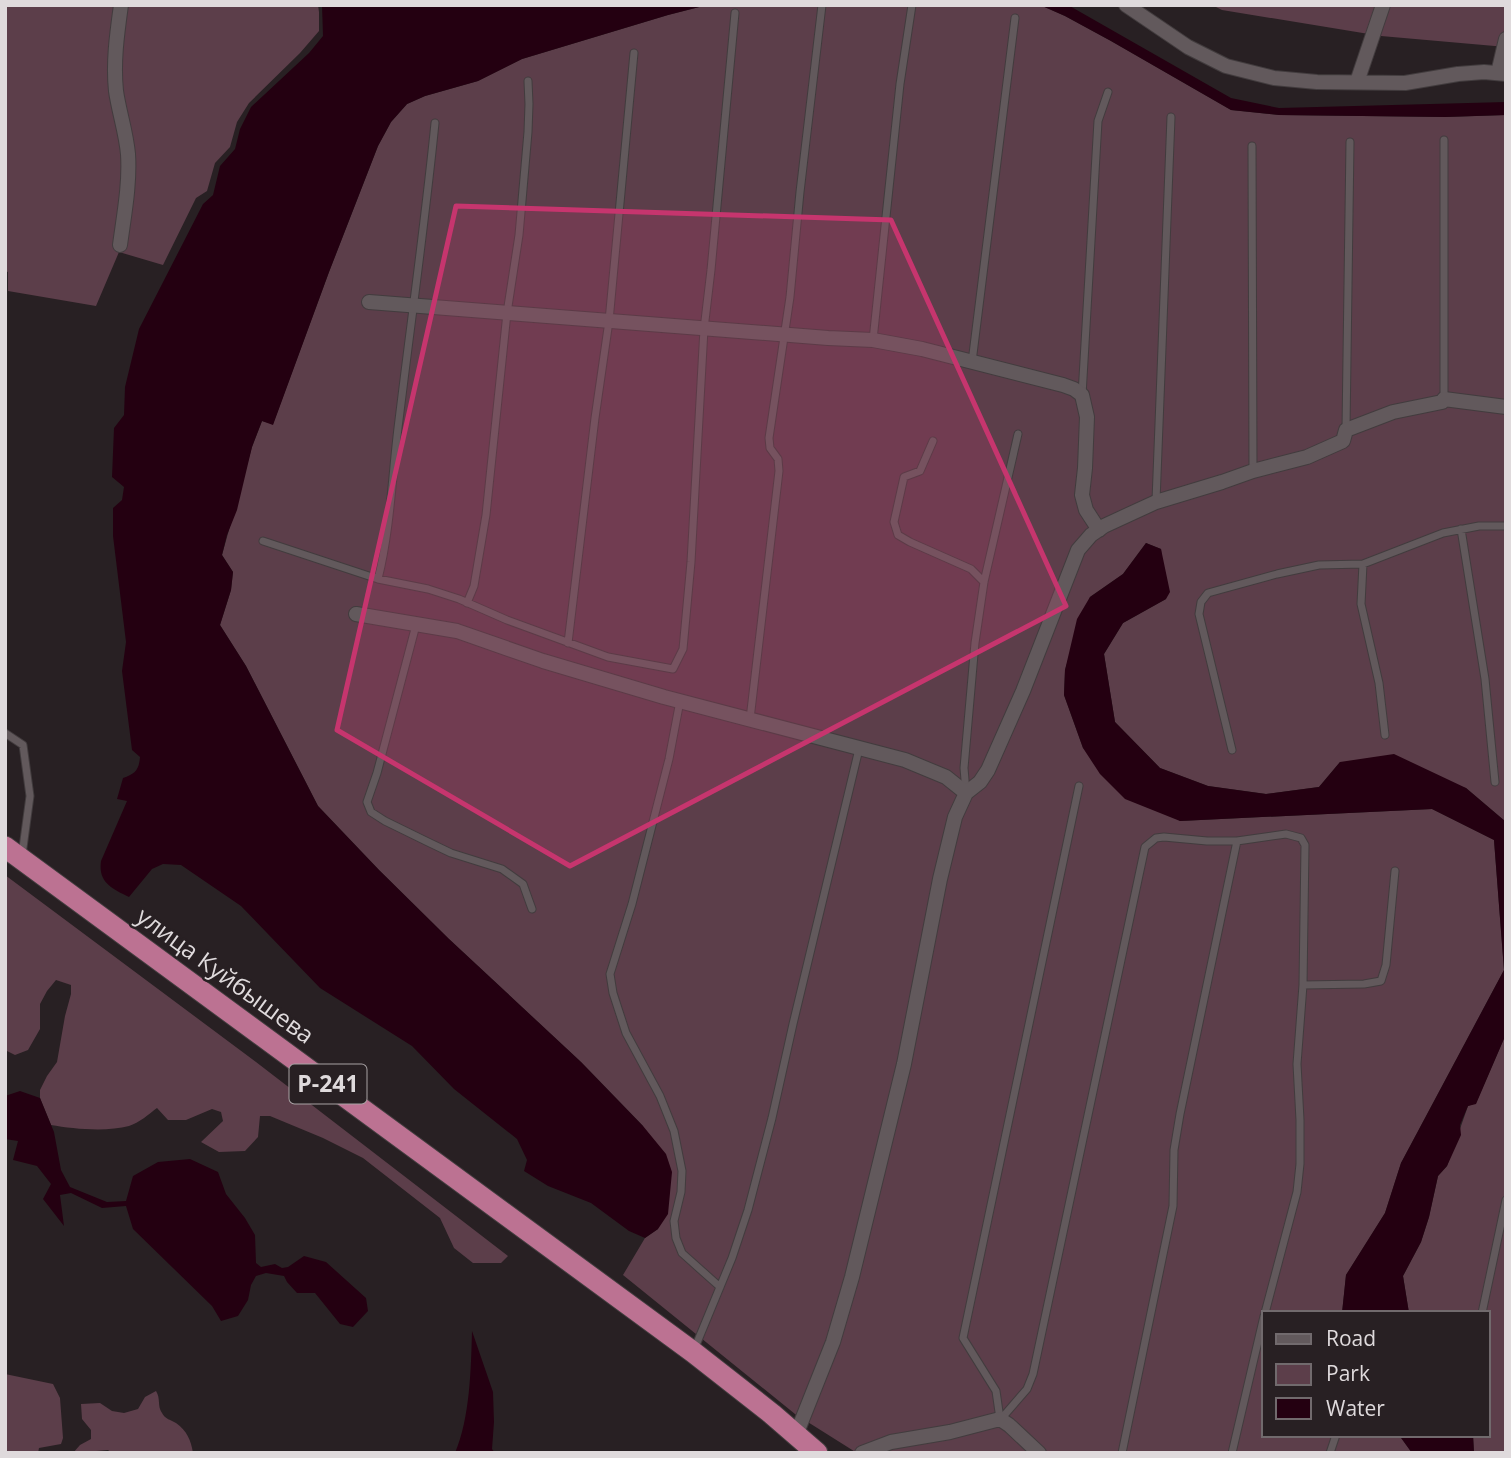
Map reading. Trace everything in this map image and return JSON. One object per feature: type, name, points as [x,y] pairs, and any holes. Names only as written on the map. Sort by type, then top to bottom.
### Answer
[{"type":"highway","name":"улица Куйбышева","points":[[13,853],[693,1352]]},
{"type":"highway","name":"Р-241","points":[[693,1352],[817,1453]]},
{"type":"street","points":[[120,245],[128,181],[128,155],[115,74],[121,5]]},
{"type":"street","points":[[1126,5],[1188,47],[1226,66],[1273,78],[1317,82],[1405,83],[1458,74],[1502,74],[1506,39]]},
{"type":"street","points":[[1357,82],[1383,5]]},
{"type":"street","points":[[369,302],[873,340],[1074,389],[1082,395],[1087,417],[1082,495],[1086,510],[1099,530]]},
{"type":"street","points":[[796,1435],[833,1342],[852,1277],[904,1064],[955,817],[966,793],[989,770],[1078,550],[1099,530],[1156,502],[1307,457],[1343,441],[1346,430],[1393,412],[1442,402],[1444,399],[1506,407]]},
{"type":"street","points":[[356,614],[457,631],[543,662],[905,760],[946,777],[966,793]]},
{"type":"street","points":[[862,1453],[891,1442],[950,1432],[1000,1419],[1039,1453]]},
{"type":"lane","points":[[750,720],[779,471],[778,459],[770,448],[769,438],[790,298],[822,5]]},
{"type":"lane","points":[[873,340],[900,84],[912,5]]},
{"type":"lane","points":[[263,541],[378,579],[428,589],[506,621],[608,657],[673,669],[683,649],[691,562],[704,328],[735,13]]},
{"type":"lane","points":[[972,362],[1015,18]]},
{"type":"lane","points":[[568,643],[609,321],[635,53]]},
{"type":"lane","points":[[467,603],[474,586],[486,515],[506,313],[519,235],[530,104],[528,81]]},
{"type":"lane","points":[[1082,395],[1098,121],[1108,92]]},
{"type":"lane","points":[[1156,502],[1171,117]]},
{"type":"lane","points":[[378,579],[384,554],[435,123]]},
{"type":"lane","points":[[1444,140],[1444,399]]},
{"type":"lane","points":[[1346,430],[1350,142]]},
{"type":"lane","points":[[1252,146],[1253,471]]},
{"type":"lane","points":[[966,793],[964,768],[975,643],[984,582],[1018,434]]},
{"type":"lane","points":[[933,441],[920,471],[904,477],[894,522],[898,535],[971,569],[984,582]]},
{"type":"lane","points":[[1232,750],[1199,614],[1201,602],[1208,593],[1319,565],[1363,564],[1443,533],[1479,526],[1506,526]]},
{"type":"lane","points":[[1461,529],[1485,679],[1494,782]]},
{"type":"lane","points":[[1363,564],[1361,604],[1378,683],[1385,735]]},
{"type":"lane","points":[[416,624],[367,802],[371,812],[451,853],[502,869],[523,884],[532,909]]},
{"type":"lane","points":[[680,701],[669,759],[632,904],[610,974],[612,993],[626,1032],[660,1096],[674,1131],[682,1171],[681,1192],[674,1221],[676,1238],[682,1254],[720,1287]]},
{"type":"lane","points":[[5,733],[23,744],[30,796],[13,853]]},
{"type":"lane","points":[[693,1352],[732,1258],[748,1210],[860,748]]},
{"type":"lane","points":[[1000,1419],[996,1391],[963,1338],[1079,786]]},
{"type":"lane","points":[[1000,1419],[1027,1389],[1033,1374],[1145,847],[1156,838],[1164,836],[1237,841],[1286,834],[1301,838],[1305,845],[1303,985],[1297,1064],[1300,1164],[1297,1192],[1266,1311]]},
{"type":"lane","points":[[1122,1453],[1173,1206],[1174,1150],[1180,1114],[1237,841]]},
{"type":"lane","points":[[1303,985],[1364,984],[1381,981],[1386,965],[1395,870]]},
{"type":"lane","points":[[1482,1311],[1506,1200]]},
{"type":"lane","points":[[1232,1453],[1262,1328]]},
{"type":"highlighted area","points":[[456,206],[891,220],[1066,606],[570,866],[337,730]]},
{"type":"green space","points":[[5,5],[318,5],[319,31],[249,103],[237,122],[230,147],[215,163],[207,191],[196,198],[163,265],[119,252],[96,306],[8,291],[8,272],[5,271]]},
{"type":"green space","points":[[707,5],[1040,5],[1111,41],[1231,110],[1279,115],[1506,115],[1506,822],[1466,788],[1340,762],[1319,787],[1266,794],[1208,786],[1160,768],[1115,722],[1104,654],[1123,623],[1166,599],[1161,549],[1146,543],[1123,574],[1090,597],[1065,670],[1064,695],[1083,748],[1180,821],[1432,809],[1494,840],[1504,970],[1401,1163],[1385,1213],[1346,1275],[1342,1311],[1262,1311],[1262,1437],[1400,1437],[1412,1453],[857,1453],[795,1414],[623,1275],[645,1238],[658,1229],[643,1126],[581,1062],[449,939],[318,806],[246,666],[220,625],[231,590],[233,572],[222,555],[252,447],[262,421],[273,424],[378,146],[391,122],[407,104],[425,96],[478,81],[522,59]]},
{"type":"green space","points":[[1212,5],[1506,5],[1506,47],[1381,36],[1222,10]]},
{"type":"green space","points":[[5,875],[256,1062],[508,1256],[501,1263],[473,1263],[454,1248],[440,1218],[363,1158],[270,1116],[260,1116],[258,1137],[245,1151],[219,1152],[201,1142],[223,1121],[221,1112],[212,1109],[186,1120],[168,1120],[157,1108],[133,1125],[111,1129],[51,1125],[40,1098],[40,1090],[57,1062],[71,985],[56,980],[47,991],[40,1004],[40,1029],[28,1050],[15,1055],[5,1050]]},
{"type":"green space","points":[[1506,1034],[1506,1453],[1474,1453],[1473,1437],[1490,1437],[1490,1311],[1409,1311],[1403,1276],[1421,1242],[1438,1176],[1447,1166],[1468,1106],[1476,1103]]},
{"type":"green space","points":[[5,1374],[53,1384],[60,1398],[63,1438],[61,1444],[39,1448],[38,1453],[5,1453]]},
{"type":"green space","points":[[156,1391],[162,1413],[186,1433],[193,1453],[112,1453],[108,1450],[73,1453],[91,1439],[91,1430],[82,1419],[81,1404],[100,1403],[112,1411],[124,1413],[138,1409],[145,1397]]},
{"type":"water","points":[[322,5],[707,5],[522,59],[478,81],[407,104],[391,122],[378,146],[273,425],[262,421],[252,447],[237,510],[222,555],[233,572],[231,590],[220,625],[246,666],[318,806],[449,939],[581,1062],[643,1126],[666,1154],[672,1172],[668,1214],[658,1229],[645,1238],[629,1231],[591,1203],[548,1186],[524,1171],[527,1160],[517,1139],[454,1089],[412,1046],[320,988],[241,906],[181,865],[163,864],[152,869],[129,897],[107,884],[102,874],[101,861],[127,801],[117,799],[123,778],[136,771],[140,757],[132,750],[122,671],[126,642],[113,536],[113,508],[122,500],[124,487],[112,477],[114,428],[124,415],[125,387],[139,329],[203,204],[213,195],[220,166],[235,149],[240,129],[251,107],[309,53],[323,36]]},
{"type":"water","points":[[1040,5],[1068,5],[1231,98],[1279,108],[1506,102],[1506,115],[1279,115],[1231,110],[1111,41]]},
{"type":"water","points":[[1146,543],[1161,549],[1170,592],[1166,599],[1123,623],[1104,654],[1115,722],[1160,768],[1208,786],[1266,794],[1319,787],[1340,762],[1394,754],[1466,788],[1506,822],[1506,1034],[1476,1104],[1468,1106],[1460,1125],[1461,1135],[1447,1166],[1438,1176],[1421,1242],[1403,1276],[1409,1311],[1342,1311],[1346,1275],[1385,1213],[1401,1163],[1504,970],[1494,840],[1432,809],[1180,821],[1125,799],[1100,774],[1083,748],[1064,695],[1065,670],[1077,619],[1090,597],[1123,574]]},
{"type":"water","points":[[20,1091],[40,1098],[54,1132],[61,1170],[70,1187],[107,1202],[126,1201],[133,1176],[158,1162],[190,1159],[218,1172],[226,1194],[255,1235],[256,1263],[261,1267],[275,1264],[282,1268],[304,1256],[326,1262],[366,1298],[368,1311],[353,1327],[340,1324],[315,1293],[297,1293],[284,1276],[266,1273],[256,1276],[248,1300],[238,1316],[221,1321],[212,1306],[133,1229],[126,1206],[102,1208],[71,1193],[60,1195],[64,1226],[43,1199],[51,1184],[37,1166],[13,1160],[18,1141],[5,1139],[5,1096]]},
{"type":"water","points":[[472,1331],[493,1392],[492,1449],[495,1453],[455,1453],[467,1409]]},
{"type":"water","points":[[1400,1437],[1473,1437],[1474,1453],[1412,1453]]}]
